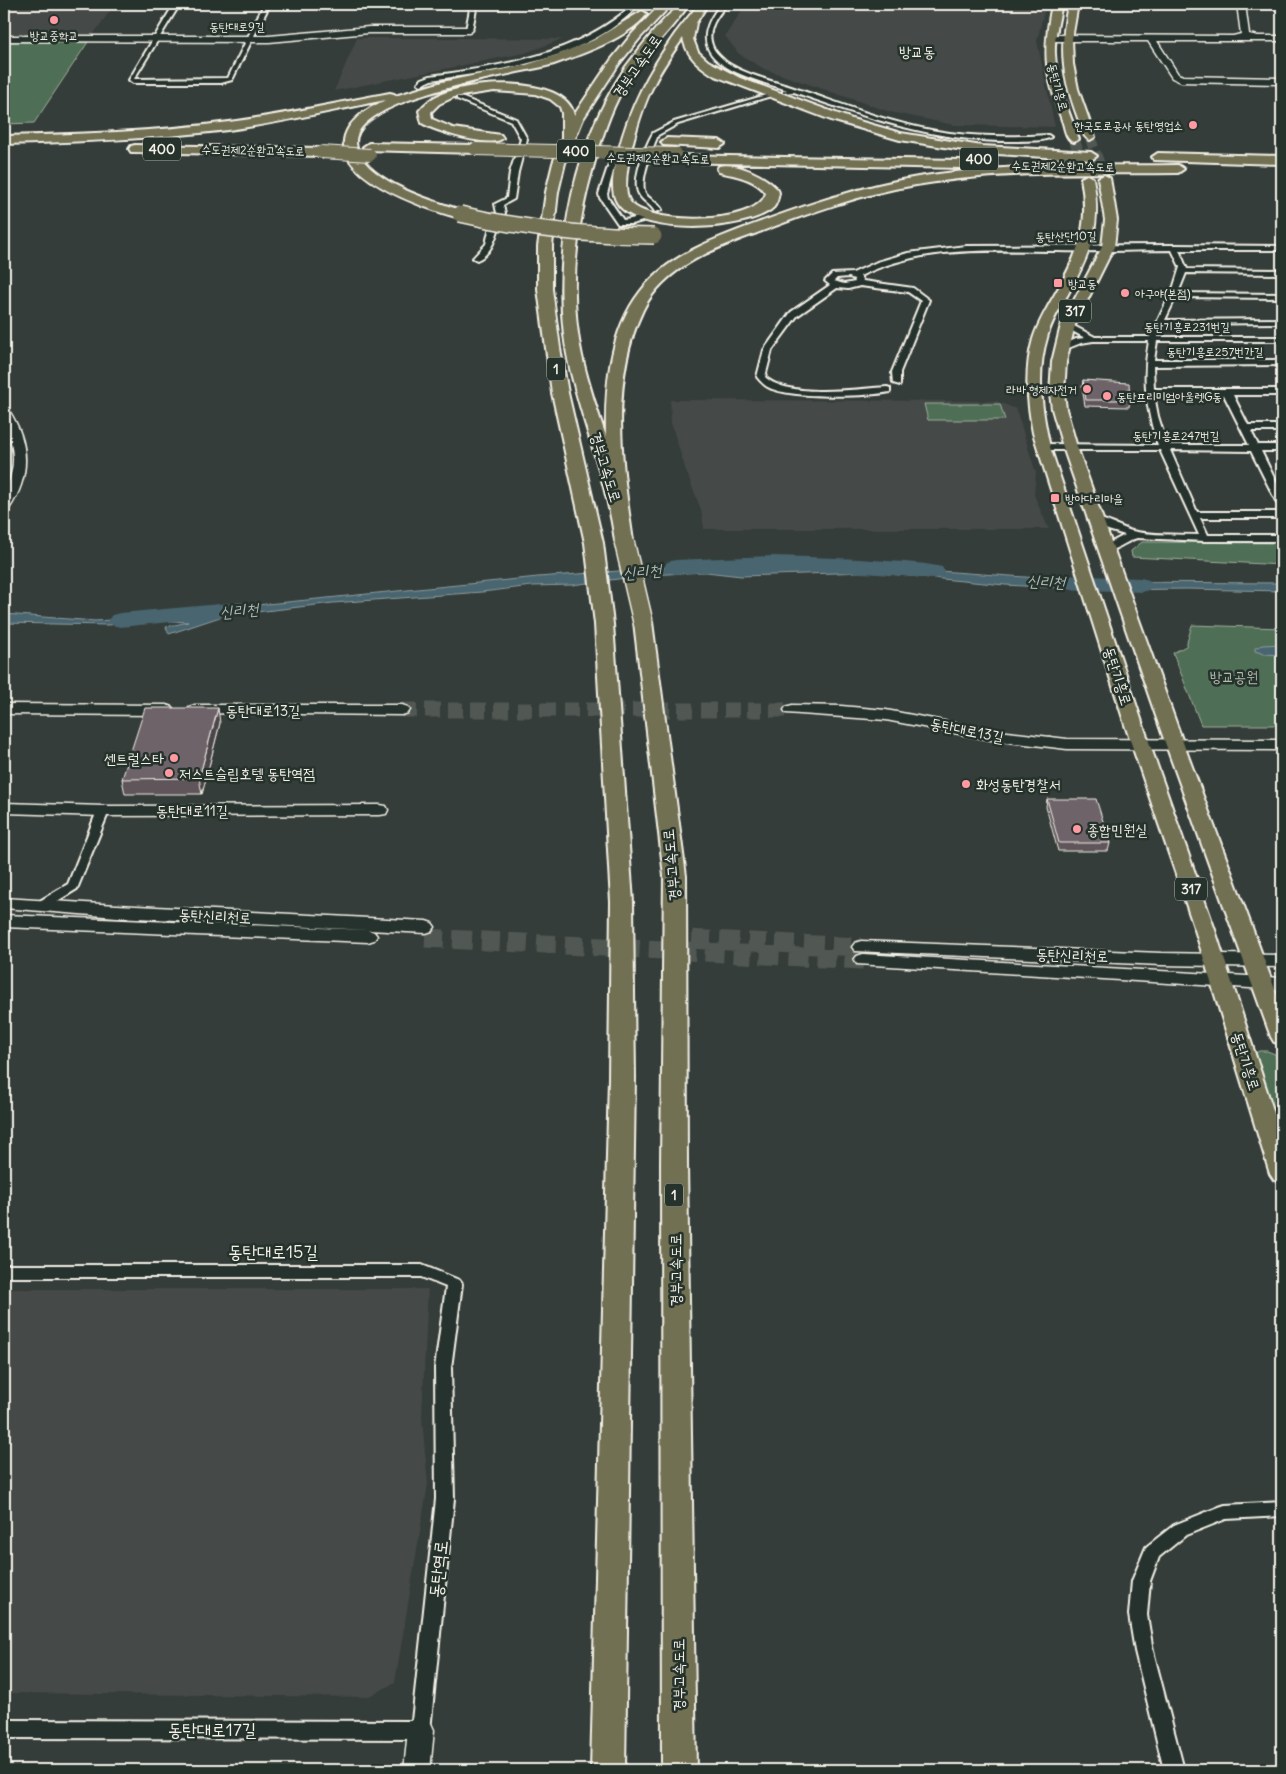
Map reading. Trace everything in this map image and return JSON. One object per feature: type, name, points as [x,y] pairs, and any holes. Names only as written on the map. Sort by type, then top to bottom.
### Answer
[{"type":"highway","points":[[654,4],[622,30],[590,47],[537,65],[418,93],[376,110],[355,127],[351,135],[350,147],[357,160],[376,178],[402,193],[460,214],[495,223],[537,230],[601,236],[674,235],[743,224],[896,185],[958,176],[1007,172],[1178,169]]},
{"type":"highway","name":"경부고속도로","points":[[608,1770],[622,1078],[622,911],[604,624],[594,543],[560,393],[547,314],[545,246],[559,164],[577,119],[615,62],[636,36],[667,4]]},
{"type":"highway","name":"경부고속도로","points":[[679,1770],[674,1164],[675,876],[643,622],[624,541],[617,499],[582,390],[567,306],[570,248],[590,151],[616,91],[636,61],[686,4]]},
{"type":"highway","points":[[701,7],[690,22],[688,44],[691,52],[706,66],[755,88],[853,124],[901,137],[954,146],[1040,154],[1095,156],[845,149]]},
{"type":"highway","points":[[320,149],[370,152],[474,154],[674,159],[751,175],[768,185],[773,193],[770,203],[763,210],[743,218],[704,223],[658,219],[633,212],[623,203],[618,191],[633,120],[647,85],[701,7]]},
{"type":"highway","points":[[4,141],[158,134],[229,126],[301,115],[458,83]]},
{"type":"highway","points":[[566,147],[568,121],[567,110],[564,104],[557,98],[546,94],[513,89],[472,89],[439,98],[431,103],[425,111],[426,120],[437,126],[466,134],[498,138],[666,142],[730,144]]},
{"type":"highway","name":"수도권제2순환고속도로","points":[[4,141],[320,149]]},
{"type":"highway","points":[[4,150],[107,149]]},
{"type":"highway","name":"수도권제2순환고속도로","points":[[126,149],[320,149]]},
{"type":"highway","points":[[1138,157],[1282,160]]},
{"type":"highway","name":"수도권제2순환고속도로","points":[[674,159],[1282,166]]},
{"type":"highway","name":"수도권제2순환고속도로","points":[[674,159],[1282,171]]},
{"type":"highway","points":[[617,499],[614,427],[616,380],[620,358],[636,308],[655,284],[688,259],[727,239],[819,206],[896,185]]},
{"type":"main road","name":"동탄기흥로","points":[[1058,4],[1051,38],[1050,55],[1053,73],[1074,139]]},
{"type":"main road","name":"동탄기흥로","points":[[1073,4],[1067,39],[1068,72],[1090,137]]},
{"type":"main road","name":"동탄기흥로","points":[[1087,178],[1092,208],[1085,249],[1076,270],[1047,320],[1036,357],[1033,396],[1043,448],[1214,960],[1282,1174]]},
{"type":"main road","name":"동탄기흥로","points":[[1104,178],[1111,220],[1108,247],[1068,325],[1061,348],[1057,393],[1062,422],[1175,745],[1282,1037]]},
{"type":"street","points":[[177,4],[131,79],[133,81],[227,81],[230,79],[267,4]]},
{"type":"street","points":[[469,30],[474,4]]},
{"type":"street","points":[[421,83],[430,78],[492,69],[563,49],[604,30],[637,4]]},
{"type":"street","points":[[724,4],[708,29],[707,38],[710,50],[718,60],[734,70],[892,123],[977,138],[1048,138]]},
{"type":"street","points":[[1241,4],[1242,37]]},
{"type":"street","name":"동탄대로9길","points":[[4,39],[250,39],[287,38],[381,30],[469,30]]},
{"type":"street","points":[[1051,38],[1151,39],[1242,37],[1282,39]]},
{"type":"street","points":[[1151,39],[1175,76],[1181,79],[1282,81]]},
{"type":"street","points":[[786,92],[794,90]]},
{"type":"street","points":[[658,210],[657,206],[642,195],[640,190],[643,165],[655,134],[676,123],[768,96]]},
{"type":"street","points":[[459,98],[514,120],[524,140],[514,172],[510,199],[499,204],[501,213],[494,226],[490,245],[477,258]]},
{"type":"street","points":[[612,164],[603,194],[604,198],[621,222],[632,222],[646,218]]},
{"type":"street","points":[[1174,247],[1184,267],[1183,271],[1282,272]]},
{"type":"street","name":"동탄산단10길","points":[[857,280],[871,266],[908,256],[961,248],[1282,248]]},
{"type":"street","name":"동탄기흥로257번가길","points":[[1183,271],[1153,339],[1149,363],[1149,392],[1164,448],[1205,538]]},
{"type":"street","points":[[887,390],[799,391],[778,389],[769,385],[761,377],[768,350],[794,314],[835,285],[848,286],[857,280],[910,290],[925,300],[896,372],[897,383]]},
{"type":"street","points":[[1173,296],[1282,296]]},
{"type":"street","name":"동탄기흥로257번가길","points":[[1161,322],[1282,321]]},
{"type":"street","points":[[1068,325],[1092,338]]},
{"type":"street","points":[[1061,348],[1080,340],[1092,338]]},
{"type":"street","name":"동탄기흥로231번길","points":[[1092,338],[1282,339]]},
{"type":"street","name":"동탄기흥로257번가길","points":[[1149,363],[1282,363]]},
{"type":"street","points":[[1149,392],[1282,392]]},
{"type":"street","points":[[1227,392],[1282,503]]},
{"type":"street","points":[[4,412],[15,430],[21,458],[16,483],[4,506]]},
{"type":"street","points":[[1244,428],[1282,428]]},
{"type":"street","name":"동탄기흥로247번길","points":[[1043,448],[1282,448]]},
{"type":"street","points":[[1270,479],[1282,478]]},
{"type":"street","points":[[1194,515],[1282,515]]},
{"type":"street","points":[[1095,519],[1111,528],[1136,535],[1205,538],[1282,538]]},
{"type":"street","points":[[1107,554],[1115,542],[1136,535]]},
{"type":"street","name":"동탄대로13길","points":[[4,708],[402,710]]},
{"type":"street","name":"동탄대로13길","points":[[792,710],[841,711],[886,715],[991,735],[1043,742],[1142,746],[1282,745]]},
{"type":"street","name":"동탄대로11길","points":[[4,808],[103,811],[380,810]]},
{"type":"street","points":[[42,905],[73,886],[103,811]]},
{"type":"street","name":"동탄신리천로","points":[[4,903],[425,932],[4,921]]},
{"type":"street","name":"동탄신리천로","points":[[1282,961],[862,954],[1282,984]]},
{"type":"street","name":"동탄대로15길","points":[[4,1271],[422,1271],[454,1284],[443,1368]]},
{"type":"street","name":"동탄역로","points":[[417,1770],[446,1499],[443,1368]]},
{"type":"street","points":[[1174,1770],[1144,1651],[1138,1615],[1141,1581],[1152,1552],[1180,1530],[1225,1512],[1282,1509]]},
{"type":"street","name":"동탄대로17길","points":[[4,1729],[420,1730]]},
{"type":"shaded area","name":"방교중학교","points":[[4,4],[115,4],[93,35],[4,35]]},
{"type":"shaded area","points":[[746,4],[1046,4],[1037,41],[1055,127],[954,125],[890,112],[764,69],[739,54],[725,36]]},
{"type":"shaded area","points":[[357,38],[563,39],[525,53],[334,91]]},
{"type":"shaded area","points":[[670,400],[997,401],[1016,409],[1036,473],[1034,495],[1049,529],[704,529],[701,510],[671,423]]},
{"type":"shaded area","points":[[4,1289],[428,1289],[422,1418],[428,1484],[395,1683],[367,1697],[4,1693]]},
{"type":"green space","points":[[6,42],[88,42],[34,123],[4,124],[4,45]]},
{"type":"green space","points":[[924,404],[1000,404],[1005,420],[928,420]]},
{"type":"green space","points":[[1142,542],[1282,543],[1282,565],[1132,557],[1131,551]]},
{"type":"green space","name":"방교공원","points":[[1192,625],[1282,628],[1282,725],[1201,725],[1173,653],[1186,646]]},
{"type":"green space","points":[[1259,1051],[1275,1054],[1282,1075],[1282,1136],[1254,1054]]},
{"type":"water","points":[[756,563],[896,568],[1096,582],[1099,587],[1102,582],[1282,583],[1282,591],[1097,590],[1005,585],[867,572],[741,576],[706,572],[649,575],[572,585],[532,586],[482,592],[333,603],[223,616],[169,634],[166,627],[188,622],[169,621],[107,625],[4,623],[4,614],[95,621],[158,617],[257,605],[538,577],[713,564]]},
{"type":"water","points":[[1282,644],[1282,655],[1264,654],[1255,651],[1255,648],[1263,645]]},
{"type":"pier","points":[[1071,579],[1096,580],[1099,583],[1102,580],[1144,581],[1148,592],[1075,591]]},
{"type":"building","name":"동탄프리미엄아울렛G동","points":[[1083,380],[1129,383],[1130,400],[1086,400]]},
{"type":"building","name":"센트럴스타","points":[[145,708],[218,708],[199,778],[122,779]]},
{"type":"building","name":"종합민원실","points":[[1047,799],[1096,799],[1110,843],[1059,843]]},
{"type":"waterway","name":"신리천","points":[[675,567],[740,563],[805,563],[870,566],[934,572]]},
{"type":"waterway","name":"신리천","points":[[1059,582],[1141,585]]},
{"type":"waterway","name":"신리천","points":[[120,620],[242,609]]},
{"type":"tunnel","points":[[421,83],[459,98]]},
{"type":"tunnel","points":[[1090,137],[1104,178]]},
{"type":"tunnel","points":[[1074,139],[1087,178]]},
{"type":"tunnel","points":[[402,710],[792,710]]},
{"type":"tunnel","points":[[425,938],[863,960]]},
{"type":"tunnel","points":[[664,938],[861,947]]},
{"type":"place","name":"방교중학교","points":[[54,20]]},
{"type":"place","name":"한국도로공사 동탄영업소","points":[[1193,125]]},
{"type":"place","name":"방교동","points":[[1058,283]]},
{"type":"place","name":"아구야(본점)","points":[[1125,293]]},
{"type":"place","name":"라바 형제자전거","points":[[1087,389]]},
{"type":"place","name":"동탄프리미엄아울렛G동","points":[[1107,396]]},
{"type":"place","name":"방아다리마을","points":[[1055,498]]},
{"type":"place","name":"센트럴스타","points":[[174,758]]},
{"type":"place","name":"저스트슬립호텔 동탄역점","points":[[169,773]]},
{"type":"place","name":"화성동탄경찰서","points":[[966,784]]},
{"type":"place","name":"종합민원실","points":[[1077,829]]},
{"type":"district","name":"방교동","points":[[917,51]]}]
